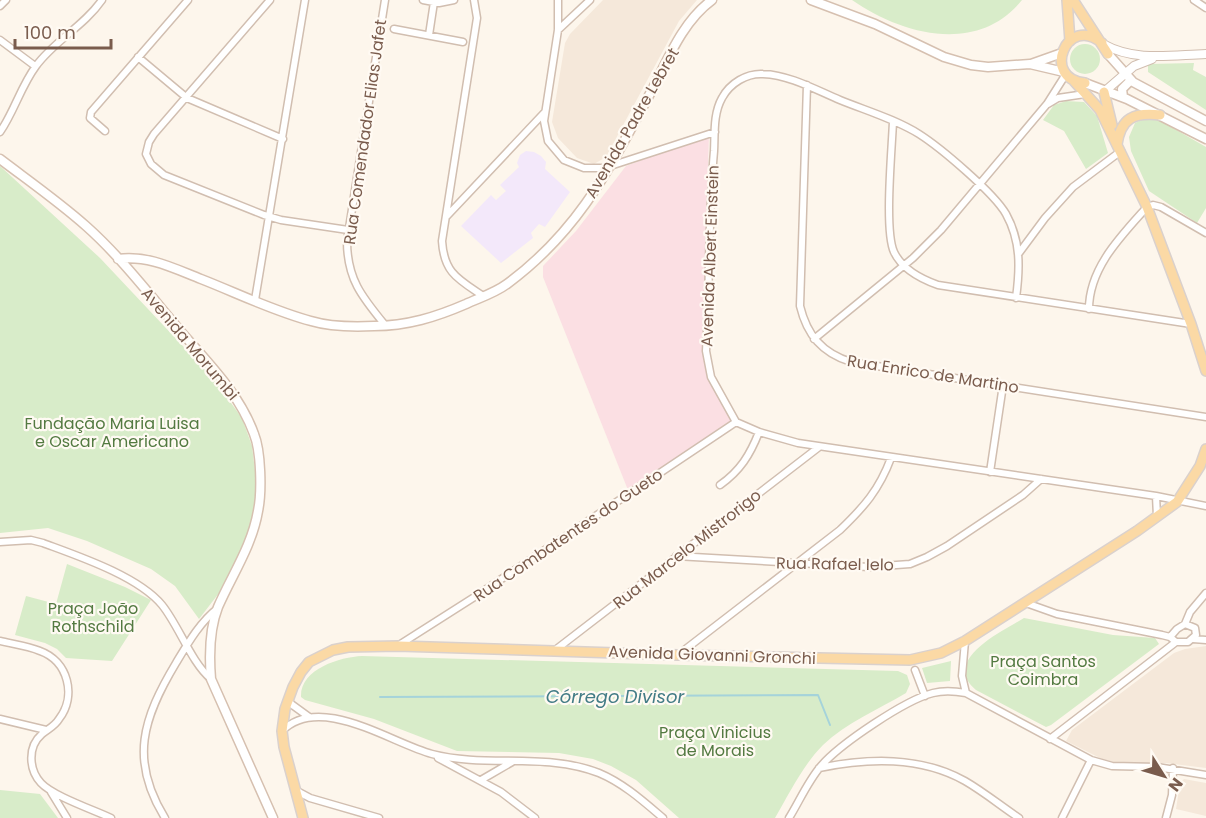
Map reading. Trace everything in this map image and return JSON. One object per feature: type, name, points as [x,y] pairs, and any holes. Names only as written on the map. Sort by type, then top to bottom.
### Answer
[{"type":"main road","name":"Avenida Padre Lebret","points":[[118,259],[133,257],[162,263],[313,322],[338,326],[409,323],[437,316],[483,296],[506,285],[566,231],[582,211],[611,166],[689,24],[712,0]]},
{"type":"main road","points":[[811,0],[875,24],[944,57],[988,67],[1030,64],[1062,53]]},
{"type":"main road","points":[[1067,0],[1070,41]]},
{"type":"main road","points":[[1073,0],[1108,54],[1128,77],[1206,121]]},
{"type":"main road","points":[[1103,43],[1096,38],[1084,35],[1070,41],[1062,53],[1061,62],[1068,76],[1100,110],[1147,207],[1206,371]]},
{"type":"main road","points":[[1030,64],[1123,97],[1206,139]]},
{"type":"main road","points":[[1123,97],[1122,90],[1128,77]]},
{"type":"main road","points":[[1104,92],[1119,148]]},
{"type":"main road","points":[[1119,148],[1122,127],[1131,118],[1144,114],[1160,115]]},
{"type":"main road","name":"Avenida Morumbi","points":[[0,159],[87,226],[118,259],[221,378],[247,416],[256,436],[259,510],[239,567],[218,608],[210,641],[211,679],[273,818]]},
{"type":"main road","points":[[131,274],[130,265],[133,257]]},
{"type":"main road","name":"Avenida Giovanni Gronchi","points":[[303,818],[294,789],[282,731],[287,701],[301,672],[309,662],[333,650],[348,647],[398,646],[910,660],[941,653],[965,641],[1026,603],[1177,502],[1200,466],[1206,449]]},
{"type":"street","points":[[0,6],[6,0]]},
{"type":"street","points":[[0,132],[35,66],[102,0]]},
{"type":"street","points":[[105,131],[90,118],[91,112],[188,0]]},
{"type":"street","points":[[270,0],[149,142],[146,154],[151,164],[164,175],[270,217],[348,230]]},
{"type":"street","points":[[255,300],[305,0]]},
{"type":"street","name":"Rua Comendador Elias Jafet","points":[[385,0],[348,230],[347,254],[353,280],[364,300],[385,325]]},
{"type":"street","points":[[423,0],[434,2],[454,0]]},
{"type":"street","points":[[474,0],[477,18],[442,241],[447,266],[456,278],[483,296]]},
{"type":"street","points":[[558,0],[558,30],[544,113],[548,141],[564,160],[584,168],[611,166],[715,132]]},
{"type":"street","points":[[558,30],[590,0]]},
{"type":"street","points":[[1194,0],[1206,8]]},
{"type":"street","points":[[429,35],[434,2]]},
{"type":"street","points":[[394,29],[463,42]]},
{"type":"street","points":[[0,40],[35,66]]},
{"type":"street","points":[[1103,43],[1124,53],[1144,57],[1206,54]]},
{"type":"street","points":[[1104,92],[1128,77],[1141,63],[1165,56]]},
{"type":"street","points":[[138,57],[187,98],[283,139]]},
{"type":"street","name":"Avenida Albert Einstein","points":[[736,422],[711,377],[706,351],[711,183],[716,114],[721,99],[732,86],[742,79],[755,75],[767,75],[807,85],[893,121],[922,136],[980,185],[1005,212],[1013,228],[1019,253],[1016,298]]},
{"type":"street","points":[[814,339],[903,265],[941,230],[1068,76]]},
{"type":"street","name":"Rua Enrico de Martino","points":[[807,85],[799,294],[803,319],[814,339],[839,358],[851,362],[1206,417]]},
{"type":"street","points":[[1047,104],[1059,98],[1085,94]]},
{"type":"street","points":[[446,218],[544,113]]},
{"type":"street","points":[[893,121],[889,233],[894,252],[903,265],[925,280],[938,285],[1016,298],[1191,324]]},
{"type":"street","points":[[1019,253],[1067,193],[1119,148]]},
{"type":"street","points":[[1089,309],[1091,287],[1096,272],[1118,241],[1147,207],[1153,205],[1161,207],[1206,233]]},
{"type":"street","points":[[990,472],[1003,385]]},
{"type":"street","points":[[736,422],[759,432],[819,447],[1156,496],[1206,506]]},
{"type":"street","name":"Rua Combatentes do Gueto","points":[[398,646],[736,422]]},
{"type":"street","points":[[720,486],[742,467],[759,432]]},
{"type":"street","name":"Rua Marcelo Mistrorigo","points":[[554,651],[819,447]]},
{"type":"street","points":[[678,655],[840,530],[861,510],[877,489],[891,458]]},
{"type":"street","name":"Rua Rafael Ielo","points":[[676,556],[869,567],[910,564],[947,546],[1023,495],[1041,480]]},
{"type":"street","points":[[1156,496],[1157,516]]},
{"type":"street","points":[[0,542],[24,540],[43,543],[123,576],[154,597],[173,621],[200,666],[211,679]]},
{"type":"street","points":[[1050,739],[1173,639],[1177,629],[1185,624],[1190,612],[1206,592]]},
{"type":"street","points":[[1026,603],[1057,614],[1185,642],[1196,634],[1206,633]]},
{"type":"street","points":[[165,818],[152,795],[146,776],[145,741],[152,709],[187,644],[209,615],[218,608]]},
{"type":"street","points":[[1185,624],[1206,640]]},
{"type":"street","points":[[0,641],[48,655],[60,664],[66,676],[69,695],[67,707],[58,721],[37,740],[31,760],[37,778],[50,791],[67,818]]},
{"type":"street","points":[[965,641],[962,676],[966,693]]},
{"type":"street","points":[[915,670],[925,696]]},
{"type":"street","points":[[789,818],[819,768],[847,742],[925,696],[947,691],[966,693],[1091,760],[1112,766],[1173,768],[1206,775]]},
{"type":"street","points":[[287,701],[309,717]]},
{"type":"street","points":[[282,731],[295,720],[309,717],[350,723],[430,753],[501,792],[535,818]]},
{"type":"street","points":[[0,719],[46,730]]},
{"type":"street","points":[[430,753],[464,760],[544,762],[598,773],[625,787],[663,818]]},
{"type":"street","points":[[819,768],[871,760],[920,765],[965,781],[1019,818]]},
{"type":"street","points":[[1062,818],[1091,760]]},
{"type":"street","points":[[481,780],[512,762]]},
{"type":"street","points":[[1166,818],[1172,795],[1173,768]]},
{"type":"street","points":[[294,789],[310,798],[379,818]]},
{"type":"street","points":[[50,791],[111,818]]},
{"type":"shaded area","points":[[603,0],[697,0],[679,21],[606,157],[594,164],[577,158],[558,138],[552,122],[565,43],[570,34]]},
{"type":"shaded area","points":[[709,135],[706,357],[714,387],[732,422],[628,490],[543,277],[543,266],[576,231],[626,166]]},
{"type":"shaded area","points":[[526,151],[541,156],[546,162],[545,169],[570,192],[545,227],[539,224],[531,233],[533,238],[501,263],[461,226],[491,195],[496,200],[506,191],[500,185],[519,167],[517,163],[520,155]]},
{"type":"shaded area","points":[[1206,646],[1206,768],[1166,763],[1110,763],[1066,741],[1072,730],[1174,653]]},
{"type":"shaded area","points":[[1184,779],[1206,783],[1206,816],[1176,809],[1180,783]]},
{"type":"green space","points":[[852,0],[1022,0],[1004,17],[984,28],[962,33],[939,34],[916,30],[893,22]]},
{"type":"green space","points":[[1085,44],[1096,48],[1100,59],[1096,70],[1085,74],[1074,70],[1070,59],[1074,48]]},
{"type":"green space","points":[[1194,63],[1193,70],[1206,77],[1206,110],[1148,72],[1148,64]]},
{"type":"green space","points":[[1066,101],[1084,102],[1097,116],[1108,153],[1086,169],[1064,131],[1043,120],[1054,105]]},
{"type":"green space","points":[[1147,117],[1159,120],[1206,147],[1206,208],[1197,223],[1149,191],[1131,151],[1129,137],[1135,123]]},
{"type":"green space","name":"Fundação Maria Luisa e Oscar Americano","points":[[0,166],[100,258],[212,377],[242,418],[252,446],[257,488],[254,523],[226,584],[199,619],[175,586],[151,569],[87,541],[48,528],[0,533]]},
{"type":"green space","name":"Praça João Rothschild","points":[[67,564],[151,600],[112,661],[66,658],[57,649],[45,643],[15,635],[26,596],[56,604]]},
{"type":"green space","name":"Praça Santos Coimbra","points":[[1024,618],[1113,635],[1155,638],[1159,644],[1046,727],[976,690],[967,679],[965,668],[970,657],[990,639]]},
{"type":"green space","name":"Praça Vinicius de Morais","points":[[362,656],[898,671],[907,675],[910,684],[906,693],[852,723],[823,745],[803,771],[775,818],[679,818],[636,780],[593,759],[559,753],[457,751],[374,719],[301,697],[302,687],[314,672],[333,662]]},
{"type":"green space","name":"Praça Santos Coimbra","points":[[951,661],[950,681],[927,683],[922,668]]},
{"type":"green space","points":[[0,790],[40,794],[58,818],[0,818]]},
{"type":"waterway","name":"Córrego Divisor","points":[[380,697],[818,695],[830,725]]}]
